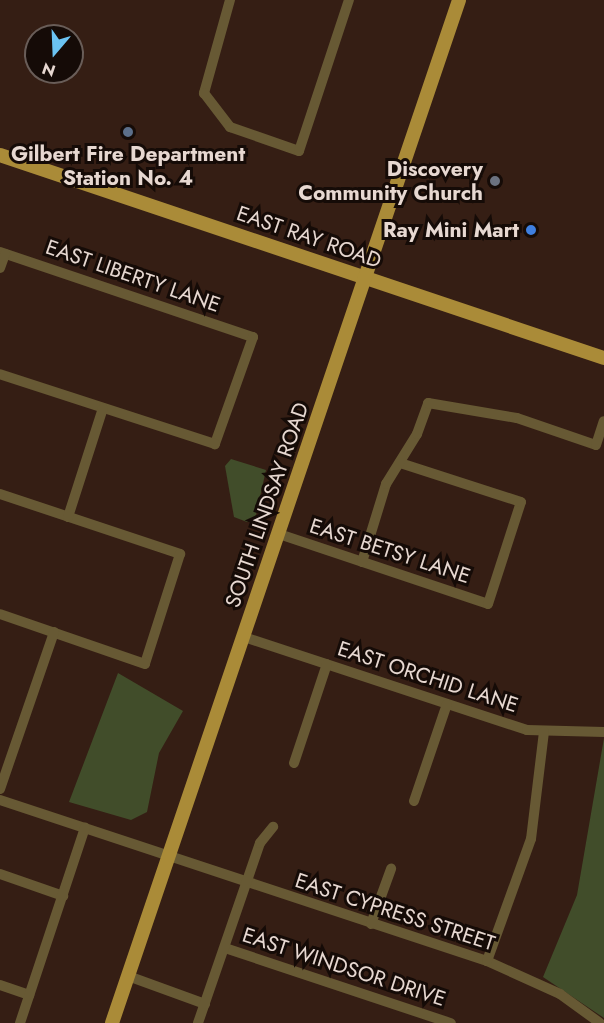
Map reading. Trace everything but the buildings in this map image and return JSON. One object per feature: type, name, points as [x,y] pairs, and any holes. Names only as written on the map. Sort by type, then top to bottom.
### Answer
[{"type":"main road","name":"SOUTH LINDSAY ROAD","points":[[112,1023],[459,0]]},
{"type":"main road","name":"EAST RAY ROAD","points":[[0,155],[604,358]]},
{"type":"street","points":[[230,0],[204,93],[230,128],[299,151],[349,0]]},
{"type":"street","points":[[0,268],[2,253]]},
{"type":"street","name":"EAST LIBERTY LANE","points":[[2,253],[253,337],[215,444],[103,408]]},
{"type":"street","points":[[0,374],[103,408],[68,517]]},
{"type":"street","points":[[362,562],[386,484],[400,462],[428,403],[517,418],[596,445],[604,421]]},
{"type":"street","name":"EAST BETSY LANE","points":[[279,534],[488,604],[521,502],[400,462]]},
{"type":"street","points":[[0,494],[180,554],[144,664],[0,614]]},
{"type":"street","points":[[0,789],[54,632]]},
{"type":"street","name":"EAST ORCHID LANE","points":[[244,637],[447,704],[544,732],[604,732]]},
{"type":"street","points":[[294,763],[327,664]]},
{"type":"street","points":[[414,801],[447,704]]},
{"type":"street","points":[[487,961],[531,839],[544,732]]},
{"type":"street","points":[[0,800],[169,857]]},
{"type":"street","points":[[198,1023],[260,843],[273,827]]},
{"type":"street","points":[[20,1023],[86,828]]},
{"type":"street","name":"EAST CYPRESS STREET","points":[[169,857],[487,961],[560,994],[600,1023]]},
{"type":"street","points":[[371,924],[391,869]]},
{"type":"street","points":[[0,874],[63,896]]},
{"type":"street","name":"EAST WINDSOR DRIVE","points":[[225,948],[451,1023]]},
{"type":"street","points":[[128,976],[205,1004]]},
{"type":"street","points":[[0,985],[29,995]]},
{"type":"green space","points":[[231,459],[266,470],[256,515],[247,522],[234,517],[225,466]]},
{"type":"green space","points":[[118,673],[183,711],[159,753],[147,812],[131,820],[69,802]]},
{"type":"green space","points":[[604,738],[604,1018],[543,977],[577,895]]},
{"type":"waterway","points":[[327,248],[330,238]]},
{"type":"place","name":"Gilbert Fire Department Station No. 4","points":[[128,132]]},
{"type":"place","name":"Discovery Community Church","points":[[495,181]]},
{"type":"place","name":"Ray Mini Mart","points":[[531,230]]}]
